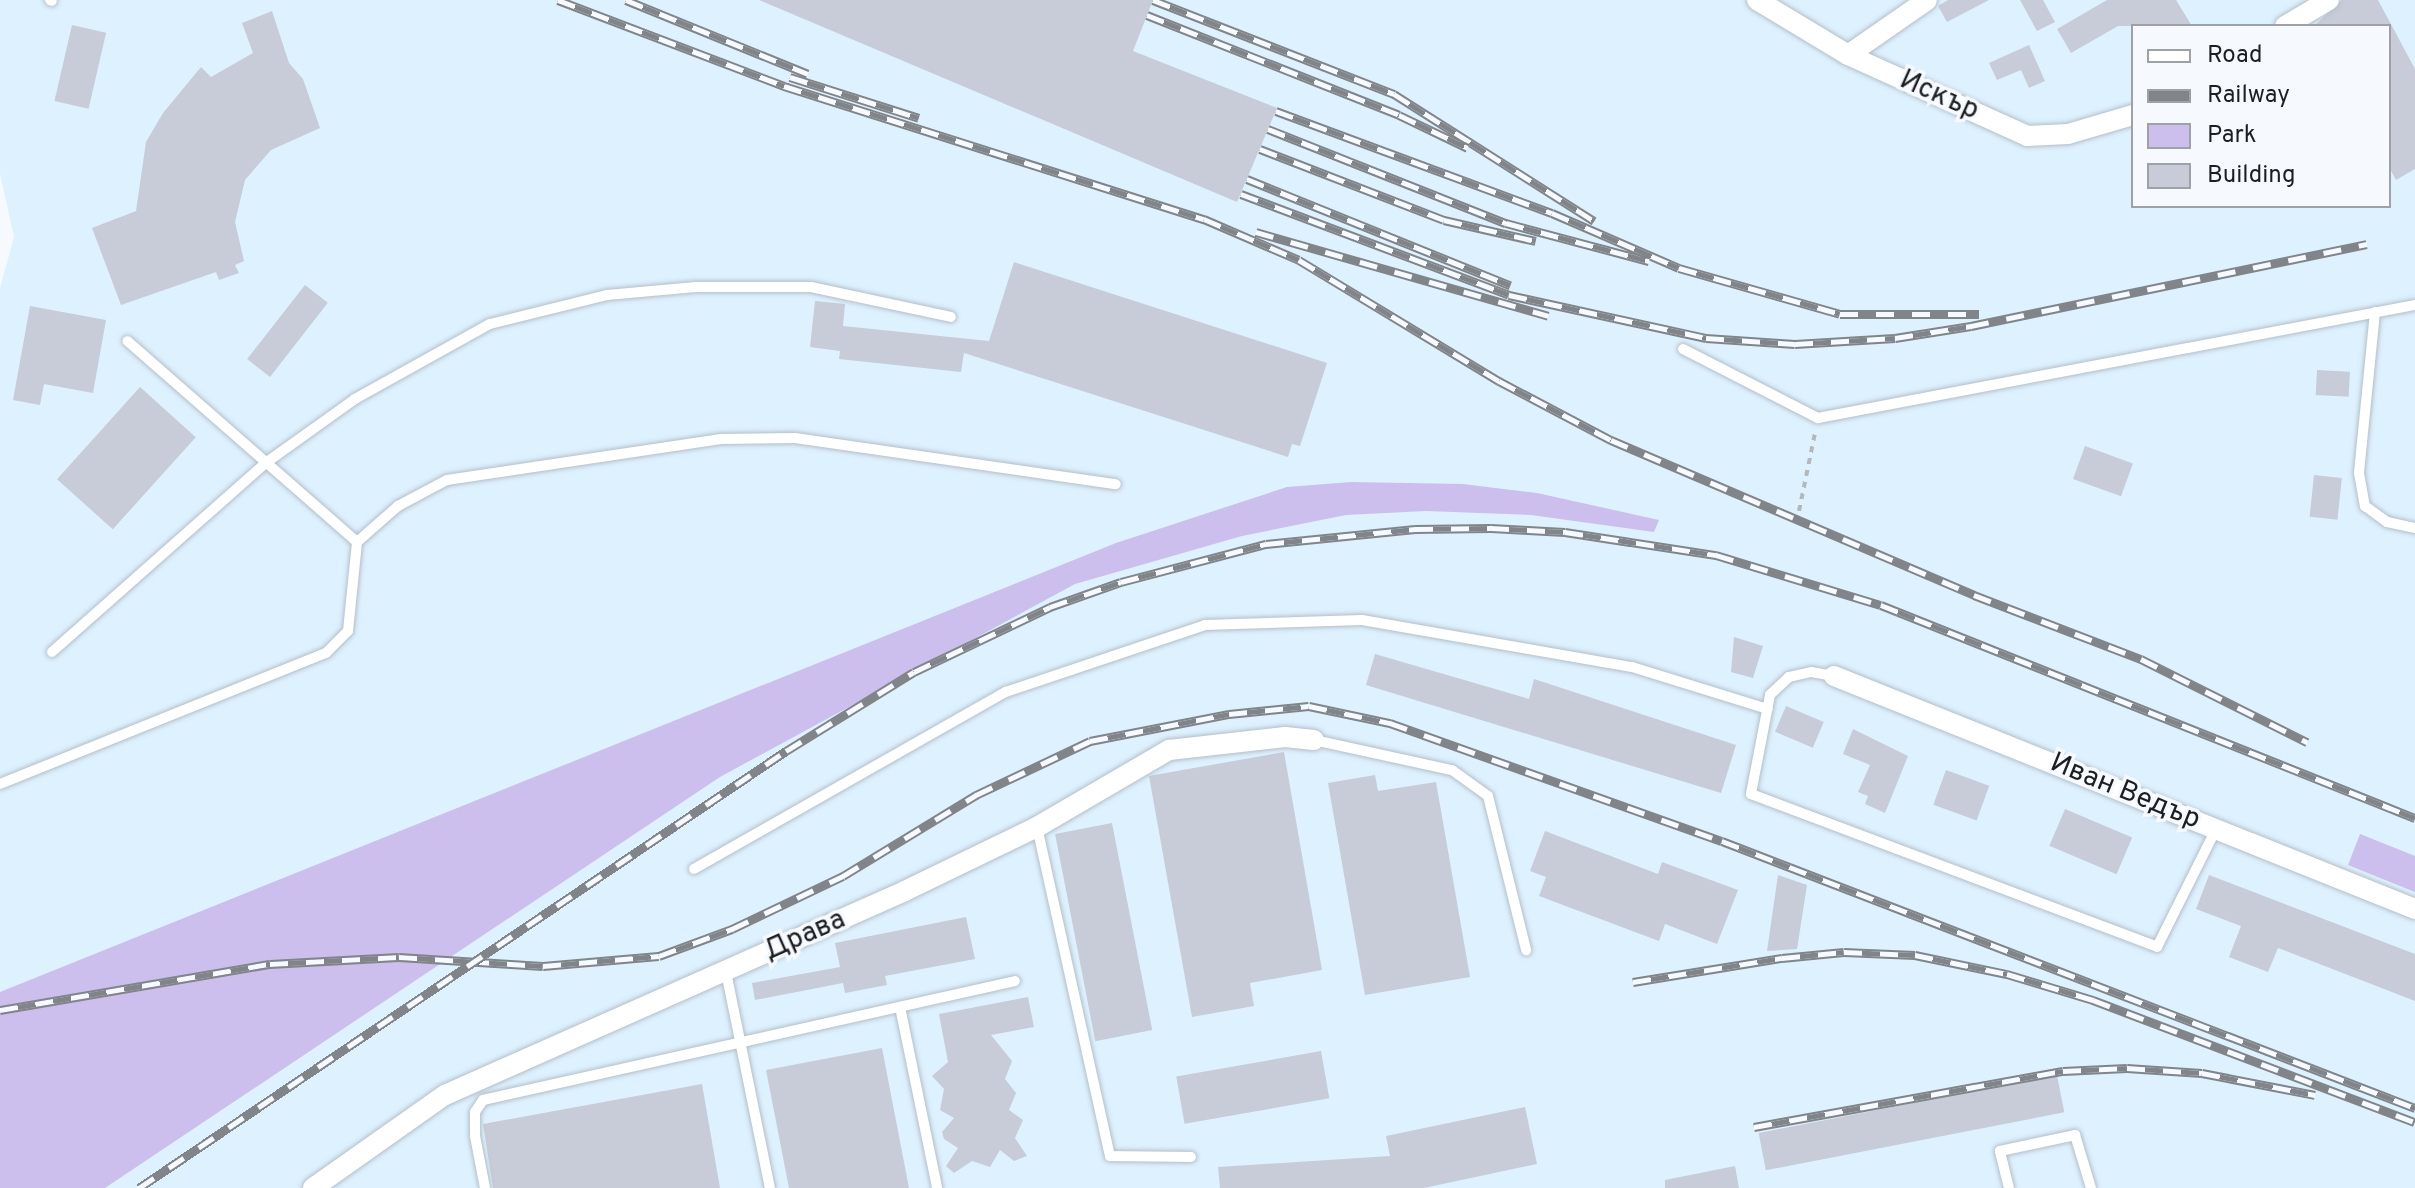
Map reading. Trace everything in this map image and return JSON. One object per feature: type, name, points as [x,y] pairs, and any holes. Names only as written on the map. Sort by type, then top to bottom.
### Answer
[{"type":"street","name":"Искър","points":[[1757,0],[1848,55],[2027,136],[2068,134],[2131,116]]},
{"type":"street","points":[[1848,55],[1927,0]]},
{"type":"street","points":[[2288,24],[2329,0]]},
{"type":"street","name":"Иван Ведър","points":[[1834,676],[2415,909]]},
{"type":"street","name":"Драва","points":[[313,1188],[445,1095],[726,972],[1037,827],[1169,750],[1285,737],[1314,740]]},
{"type":"lane","points":[[52,652],[267,462],[355,399],[490,324],[607,295],[696,287],[811,287],[951,317]]},
{"type":"lane","points":[[1683,349],[1818,418],[2415,305]]},
{"type":"lane","points":[[2375,312],[2359,473],[2365,506],[2387,522],[2415,528]]},
{"type":"lane","points":[[127,341],[357,542]]},
{"type":"lane","points":[[0,784],[326,653],[348,631],[357,542],[398,506],[447,480],[721,439],[795,438],[1116,484]]},
{"type":"lane","points":[[694,869],[1006,692],[1205,625],[1362,620],[1632,667],[1768,709]]},
{"type":"lane","points":[[1834,676],[1811,672],[1789,677],[1770,695],[1751,794],[2157,947],[2216,829]]},
{"type":"lane","points":[[1314,740],[1452,770],[1488,796],[1526,950]]},
{"type":"lane","points":[[1037,827],[1110,1156],[1191,1157]]},
{"type":"lane","points":[[726,972],[770,1188]]},
{"type":"lane","points":[[485,1188],[475,1136],[475,1112],[483,1100],[1015,981]]},
{"type":"lane","points":[[900,1007],[937,1188]]},
{"type":"lane","points":[[2009,1188],[2000,1151],[2075,1135],[2091,1188]]},
{"type":"path","points":[[1799,511],[1818,418]]},
{"type":"shaded area","points":[[0,0],[2415,0],[2415,1188],[0,1188],[0,288],[14,237],[0,174]]},
{"type":"green space","points":[[1351,482],[1463,484],[1537,493],[1659,520],[1654,532],[1531,515],[1426,511],[1346,515],[1242,536],[1075,584],[720,777],[105,1188],[0,1188],[0,992],[1116,543],[1287,487]]},
{"type":"green space","points":[[2360,834],[2415,856],[2415,892],[2348,865]]},
{"type":"building","points":[[759,0],[1153,0],[1133,51],[1277,108],[1237,202]]},
{"type":"building","points":[[1948,0],[1989,0],[1947,22],[1938,6]]},
{"type":"building","points":[[2020,0],[2043,0],[2055,22],[2037,31]]},
{"type":"building","points":[[2107,0],[2176,0],[2191,24],[2118,26],[2071,53],[2057,29]]},
{"type":"building","points":[[2342,0],[2378,0],[2391,24],[2316,24]]},
{"type":"building","points":[[272,11],[289,63],[303,79],[320,128],[271,150],[245,180],[235,222],[244,261],[235,265],[239,273],[219,280],[216,272],[121,305],[92,228],[136,211],[146,142],[163,113],[201,67],[211,77],[253,53],[242,23]]},
{"type":"building","points":[[2391,24],[2415,69],[2415,169],[2396,180],[2391,171]]},
{"type":"building","points":[[72,25],[106,33],[89,109],[54,101]]},
{"type":"building","points":[[2029,45],[2045,81],[2029,88],[2021,70],[1997,80],[1989,63]]},
{"type":"building","points":[[1014,262],[1327,363],[1300,446],[1292,444],[1288,457],[964,353],[961,372],[839,359],[840,351],[810,347],[815,301],[845,304],[843,326],[989,341]]},
{"type":"building","points":[[305,285],[328,303],[270,377],[247,359]]},
{"type":"building","points":[[30,306],[106,320],[93,393],[44,384],[40,405],[13,400]]},
{"type":"building","points":[[2317,370],[2350,372],[2349,397],[2316,395]]},
{"type":"building","points":[[140,387],[196,437],[113,529],[57,479]]},
{"type":"building","points":[[2085,446],[2133,463],[2121,496],[2073,479]]},
{"type":"building","points":[[2314,475],[2342,478],[2337,520],[2310,517]]},
{"type":"building","points":[[1734,637],[1763,646],[1753,678],[1731,672]]},
{"type":"building","points":[[1375,654],[1529,699],[1534,679],[1736,745],[1721,793],[1366,685]]},
{"type":"building","points":[[1786,706],[1824,722],[1813,748],[1775,732]]},
{"type":"building","points":[[1853,729],[1908,756],[1885,813],[1865,804],[1868,796],[1858,792],[1870,765],[1843,754]]},
{"type":"building","points":[[1284,752],[1322,970],[1250,983],[1254,1006],[1192,1017],[1149,776]]},
{"type":"building","points":[[1946,770],[1989,786],[1977,821],[1933,805]]},
{"type":"building","points":[[1375,775],[1378,791],[1436,782],[1470,977],[1365,995],[1328,783]]},
{"type":"building","points":[[2065,809],[2132,838],[2117,874],[2049,846]]},
{"type":"building","points":[[1112,823],[1152,1030],[1095,1041],[1055,834]]},
{"type":"building","points":[[1545,831],[1658,874],[1662,862],[1738,890],[1717,944],[1665,924],[1659,941],[1539,896],[1546,877],[1530,871]]},
{"type":"building","points":[[1778,875],[1807,885],[1797,949],[1767,951]]},
{"type":"building","points":[[2209,875],[2415,954],[2415,1001],[2278,948],[2268,972],[2229,957],[2241,926],[2196,909]]},
{"type":"building","points":[[966,917],[975,959],[885,976],[887,985],[845,993],[843,983],[755,1000],[752,983],[840,967],[835,943]]},
{"type":"building","points":[[1028,997],[1034,1027],[991,1035],[1012,1061],[1005,1079],[1016,1093],[1009,1110],[1023,1120],[1015,1138],[1027,1156],[1014,1161],[1000,1150],[990,1167],[972,1161],[954,1173],[946,1166],[958,1148],[944,1139],[942,1132],[954,1118],[940,1110],[944,1089],[932,1076],[948,1062],[939,1014]]},
{"type":"building","points":[[882,1048],[909,1188],[789,1188],[766,1070]]},
{"type":"building","points":[[1321,1051],[1329,1098],[1185,1124],[1176,1077]]},
{"type":"building","points":[[2057,1075],[2064,1112],[1766,1170],[1759,1133]]},
{"type":"building","points":[[702,1084],[720,1188],[493,1188],[483,1124]]},
{"type":"building","points":[[1525,1107],[1537,1164],[1424,1188],[1220,1188],[1218,1167],[1390,1156],[1386,1136]]},
{"type":"building","points":[[1735,1166],[1739,1188],[1665,1188],[1665,1180]]},
{"type":"railway","points":[[558,0],[784,86],[1204,219],[1299,260],[1499,381],[1611,440],[1974,595],[2141,659],[2307,742]]},
{"type":"railway","points":[[626,0],[808,74]]},
{"type":"railway","points":[[1153,0],[1394,94],[1594,221]]},
{"type":"railway","points":[[1147,15],[1399,115],[1468,148]]},
{"type":"railway","points":[[790,77],[919,118]]},
{"type":"railway","points":[[1276,111],[1552,213],[1679,268],[1840,314],[1979,314]]},
{"type":"railway","points":[[1268,129],[1506,223],[1649,261]]},
{"type":"railway","points":[[1260,149],[1444,220],[1536,241]]},
{"type":"railway","points":[[1247,179],[1510,285]]},
{"type":"railway","points":[[1241,194],[1509,295],[1706,338],[1795,344],[1895,338],[1971,326],[2367,244]]},
{"type":"railway","points":[[1256,232],[1548,316]]},
{"type":"railway","points":[[139,1188],[786,751],[914,672],[1050,607],[1121,582],[1266,544],[1415,529],[1491,528],[1565,532],[1716,555],[1881,605],[2415,818]]},
{"type":"railway","points":[[0,1010],[270,964],[399,957],[543,966],[659,956],[732,929],[843,876],[976,795],[1090,741],[1229,714],[1309,706],[1390,723],[1722,841],[2415,1108]]},
{"type":"railway","points":[[1633,982],[1782,958],[1844,952],[1915,955],[2007,974],[2093,1000],[2415,1122]]},
{"type":"railway","points":[[1754,1127],[2063,1071],[2127,1068],[2202,1073],[2315,1095]]}]
